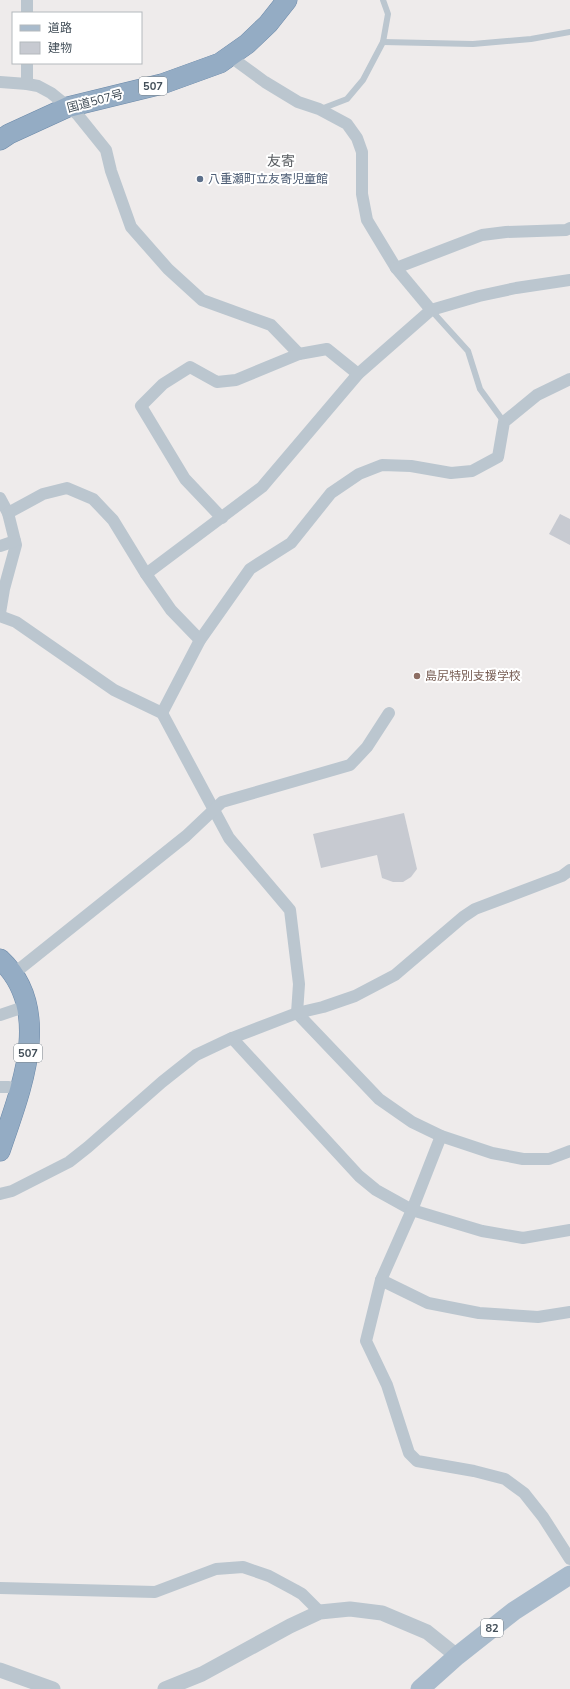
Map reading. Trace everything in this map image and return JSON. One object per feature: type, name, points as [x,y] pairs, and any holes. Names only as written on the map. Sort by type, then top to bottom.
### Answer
[{"type":"highway","name":"国道507号","points":[[0,140],[9,134],[68,107],[162,84],[220,63],[234,54],[268,24],[287,0]]},
{"type":"highway","name":"507","points":[[0,959],[14,974],[19,984],[30,1020],[30,1036],[27,1059],[10,1089],[0,1151]]},
{"type":"main road","name":"82","points":[[420,1689],[456,1656],[514,1611],[570,1575]]},
{"type":"street","points":[[27,12],[28,0]]},
{"type":"street","points":[[234,54],[239,63],[265,82],[298,102],[319,109],[347,124],[357,138],[362,152],[362,194],[367,220],[396,268],[430,310]]},
{"type":"street","points":[[26,84],[27,64]]},
{"type":"street","points":[[0,82],[38,86],[51,93],[77,114],[106,150],[111,171],[131,227],[168,269],[202,300],[271,325],[299,354]]},
{"type":"street","points":[[396,268],[482,236],[506,232],[566,230],[570,228]]},
{"type":"street","points":[[146,574],[262,487],[358,374],[430,310],[479,296],[516,288],[570,280]]},
{"type":"street","points":[[222,518],[185,479],[141,406],[163,384],[190,367],[217,382],[236,380],[299,354],[327,349],[358,374]]},
{"type":"street","points":[[162,713],[200,640],[250,569],[291,543],[331,493],[359,474],[382,465],[411,466],[451,473],[472,471],[498,456],[504,422],[537,395],[570,379]]},
{"type":"street","points":[[8,513],[43,494],[67,488],[93,499],[113,520],[146,574],[172,610],[200,640]]},
{"type":"street","points":[[0,498],[8,513],[16,545],[4,589],[0,615],[16,622],[114,690],[162,713],[190,762],[229,838],[290,910],[299,984],[297,1013],[379,1099],[412,1122],[441,1136],[492,1153],[523,1159],[550,1159],[570,1151]]},
{"type":"street","points":[[0,546],[15,540]]},
{"type":"street","points":[[14,974],[186,836],[222,802],[350,765],[367,747],[389,714]]},
{"type":"street","points":[[0,1194],[12,1191],[69,1162],[162,1082],[196,1055],[232,1038],[297,1013],[323,1007],[355,996],[395,975],[463,916],[475,909],[562,876],[570,870]]},
{"type":"street","points":[[0,1015],[26,1006]]},
{"type":"street","points":[[232,1038],[359,1176],[376,1190],[412,1210],[482,1232],[523,1238],[570,1230]]},
{"type":"street","points":[[441,1136],[412,1210],[381,1280],[366,1341],[387,1384],[409,1453],[417,1461],[474,1471],[505,1479],[524,1494],[542,1517],[570,1559]]},
{"type":"street","points":[[381,1280],[428,1303],[480,1313],[538,1317],[570,1312]]},
{"type":"street","points":[[0,1588],[155,1592],[216,1569],[243,1567],[269,1576],[302,1594],[320,1612]]},
{"type":"street","points":[[165,1689],[202,1674],[290,1626],[320,1612],[350,1609],[382,1613],[427,1632],[456,1656]]},
{"type":"street","points":[[0,1670],[53,1689]]},
{"type":"lane","points":[[319,109],[347,99],[363,80],[383,42],[388,14],[383,0]]},
{"type":"lane","points":[[383,42],[472,44],[531,39],[570,32]]},
{"type":"lane","points":[[430,310],[468,351],[480,389],[504,422]]},
{"type":"building","points":[[560,514],[570,519],[570,545],[549,534]]},
{"type":"building","points":[[404,813],[417,869],[411,877],[403,882],[393,882],[382,878],[377,855],[321,868],[313,834]]},
{"type":"place","name":"八重瀬町立友寄児童館","points":[[200,179]]},
{"type":"place","name":"島尻特別支援学校","points":[[417,676]]},
{"type":"district","name":"友寄","points":[[281,161]]}]
